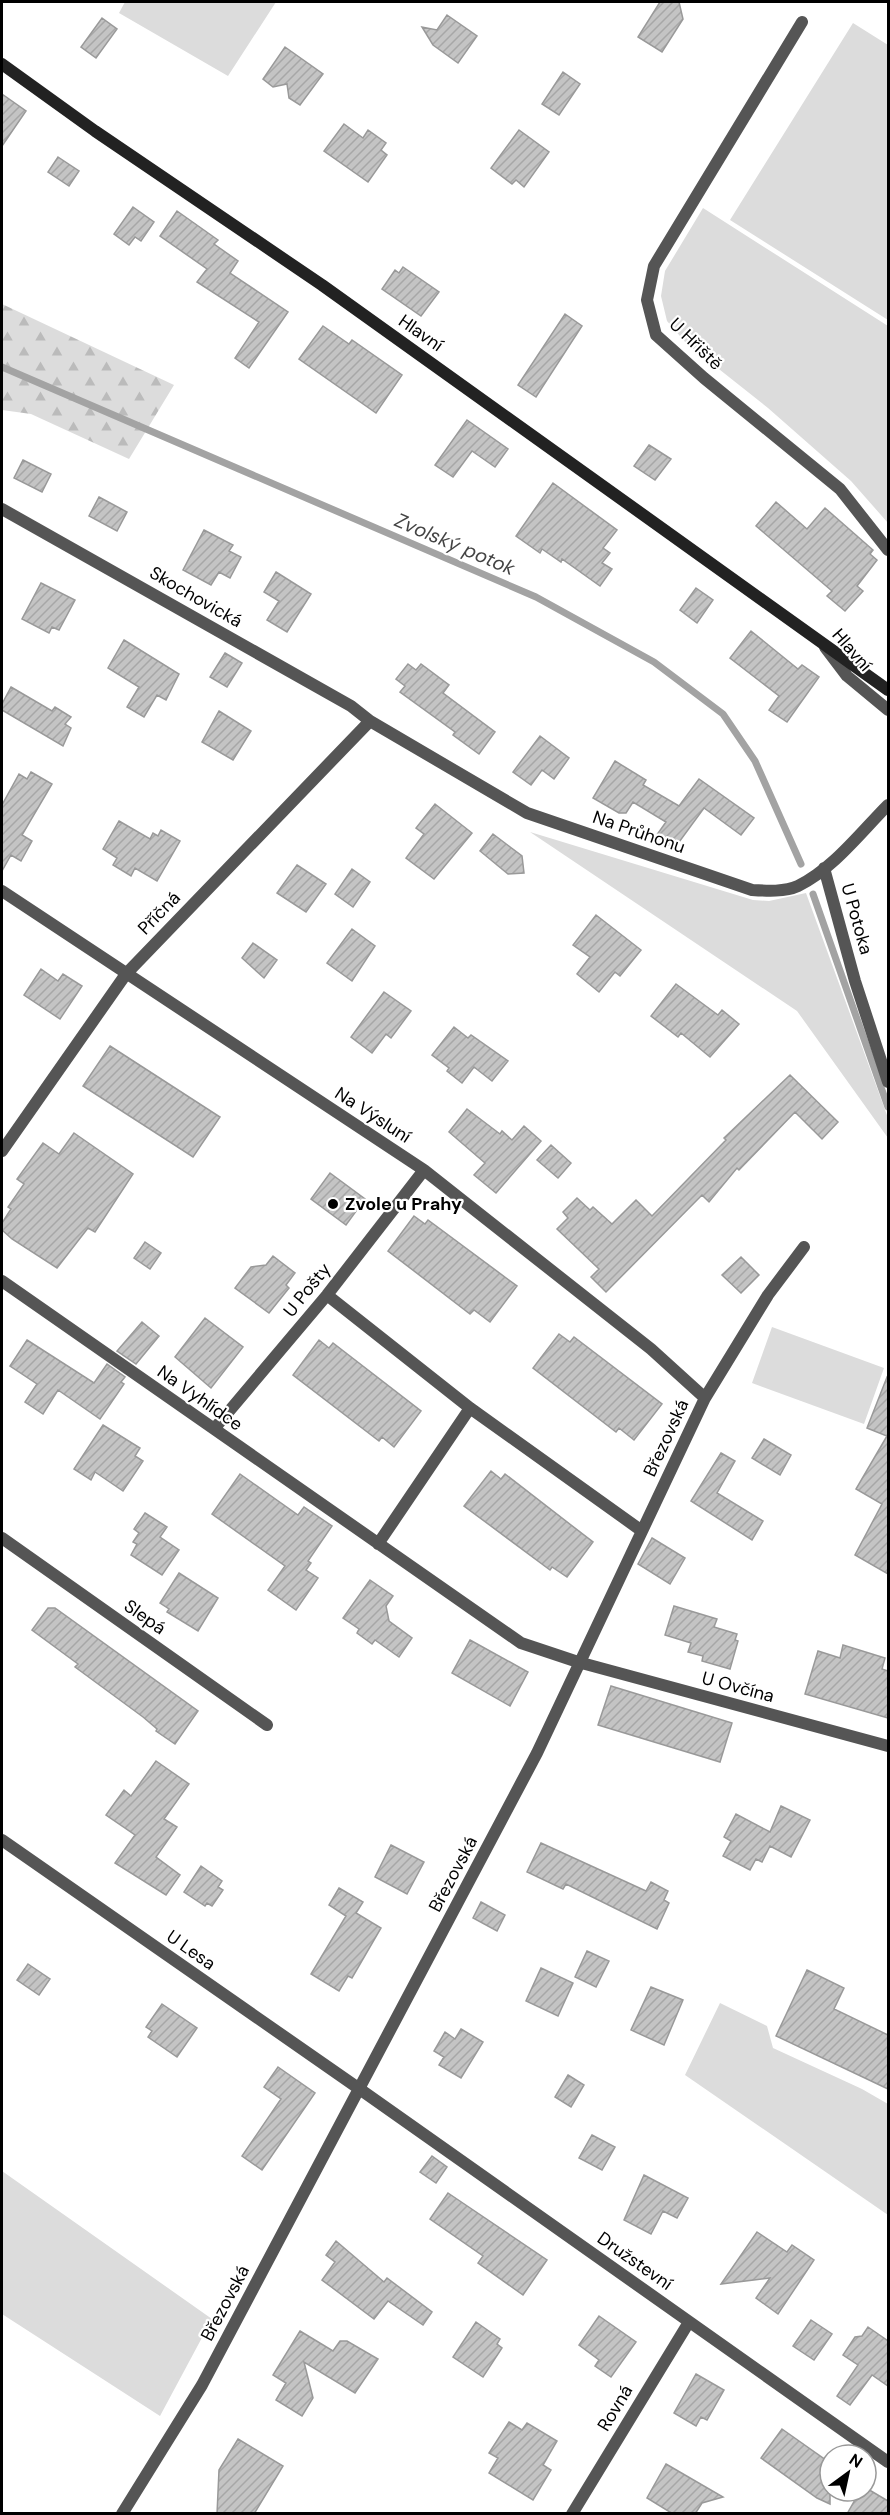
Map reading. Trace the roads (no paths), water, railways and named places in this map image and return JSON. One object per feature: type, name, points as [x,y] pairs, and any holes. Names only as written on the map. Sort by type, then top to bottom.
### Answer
[{"type":"street","name":"U Hřiště","points":[[802,22],[654,266],[647,300],[656,334],[704,378],[840,489],[888,550]]},
{"type":"street","name":"Hlavní","points":[[2,64],[95,131],[322,285],[817,636],[888,690]]},
{"type":"street","name":"Skochovická","points":[[2,509],[351,706],[370,721]]},
{"type":"street","name":"Hlavní","points":[[817,636],[847,676],[888,710]]},
{"type":"street","name":"Na Průhonu","points":[[370,721],[527,813],[752,890],[769,891],[797,886],[824,868],[888,805]]},
{"type":"street","name":"Příčná","points":[[2,1151],[126,974],[370,721]]},
{"type":"street","name":"U Potoka","points":[[824,868],[855,981],[888,1082]]},
{"type":"street","name":"Na Výsluní","points":[[2,891],[424,1170],[651,1348],[705,1398]]},
{"type":"street","name":"U Pošty","points":[[214,1429],[327,1295],[424,1170]]},
{"type":"street","name":"Březovská","points":[[122,2514],[202,2385],[361,2090],[537,1753],[578,1662],[705,1398],[768,1295],[804,1247]]},
{"type":"street","name":"Na Vyhlídce","points":[[2,1281],[521,1643],[578,1662]]},
{"type":"street","points":[[327,1295],[470,1408],[642,1531]]},
{"type":"street","points":[[378,1544],[470,1408]]},
{"type":"street","name":"Slepá","points":[[2,1538],[267,1725]]},
{"type":"street","name":"U Ovčína","points":[[578,1662],[888,1746]]},
{"type":"street","name":"U Lesa","points":[[2,1840],[361,2090]]},
{"type":"street","name":"Družstevní","points":[[361,2090],[888,2462]]},
{"type":"street","name":"Rovná","points":[[572,2514],[689,2322]]},
{"type":"waterway","name":"Zvolský potok","points":[[2,367],[536,597],[654,662],[723,714],[755,761],[801,864]]},
{"type":"waterway","name":"Zvolský potok","points":[[813,894],[888,1107]]},
{"type":"place","name":"Zvole u Prahy","points":[[333,1204]]}]
